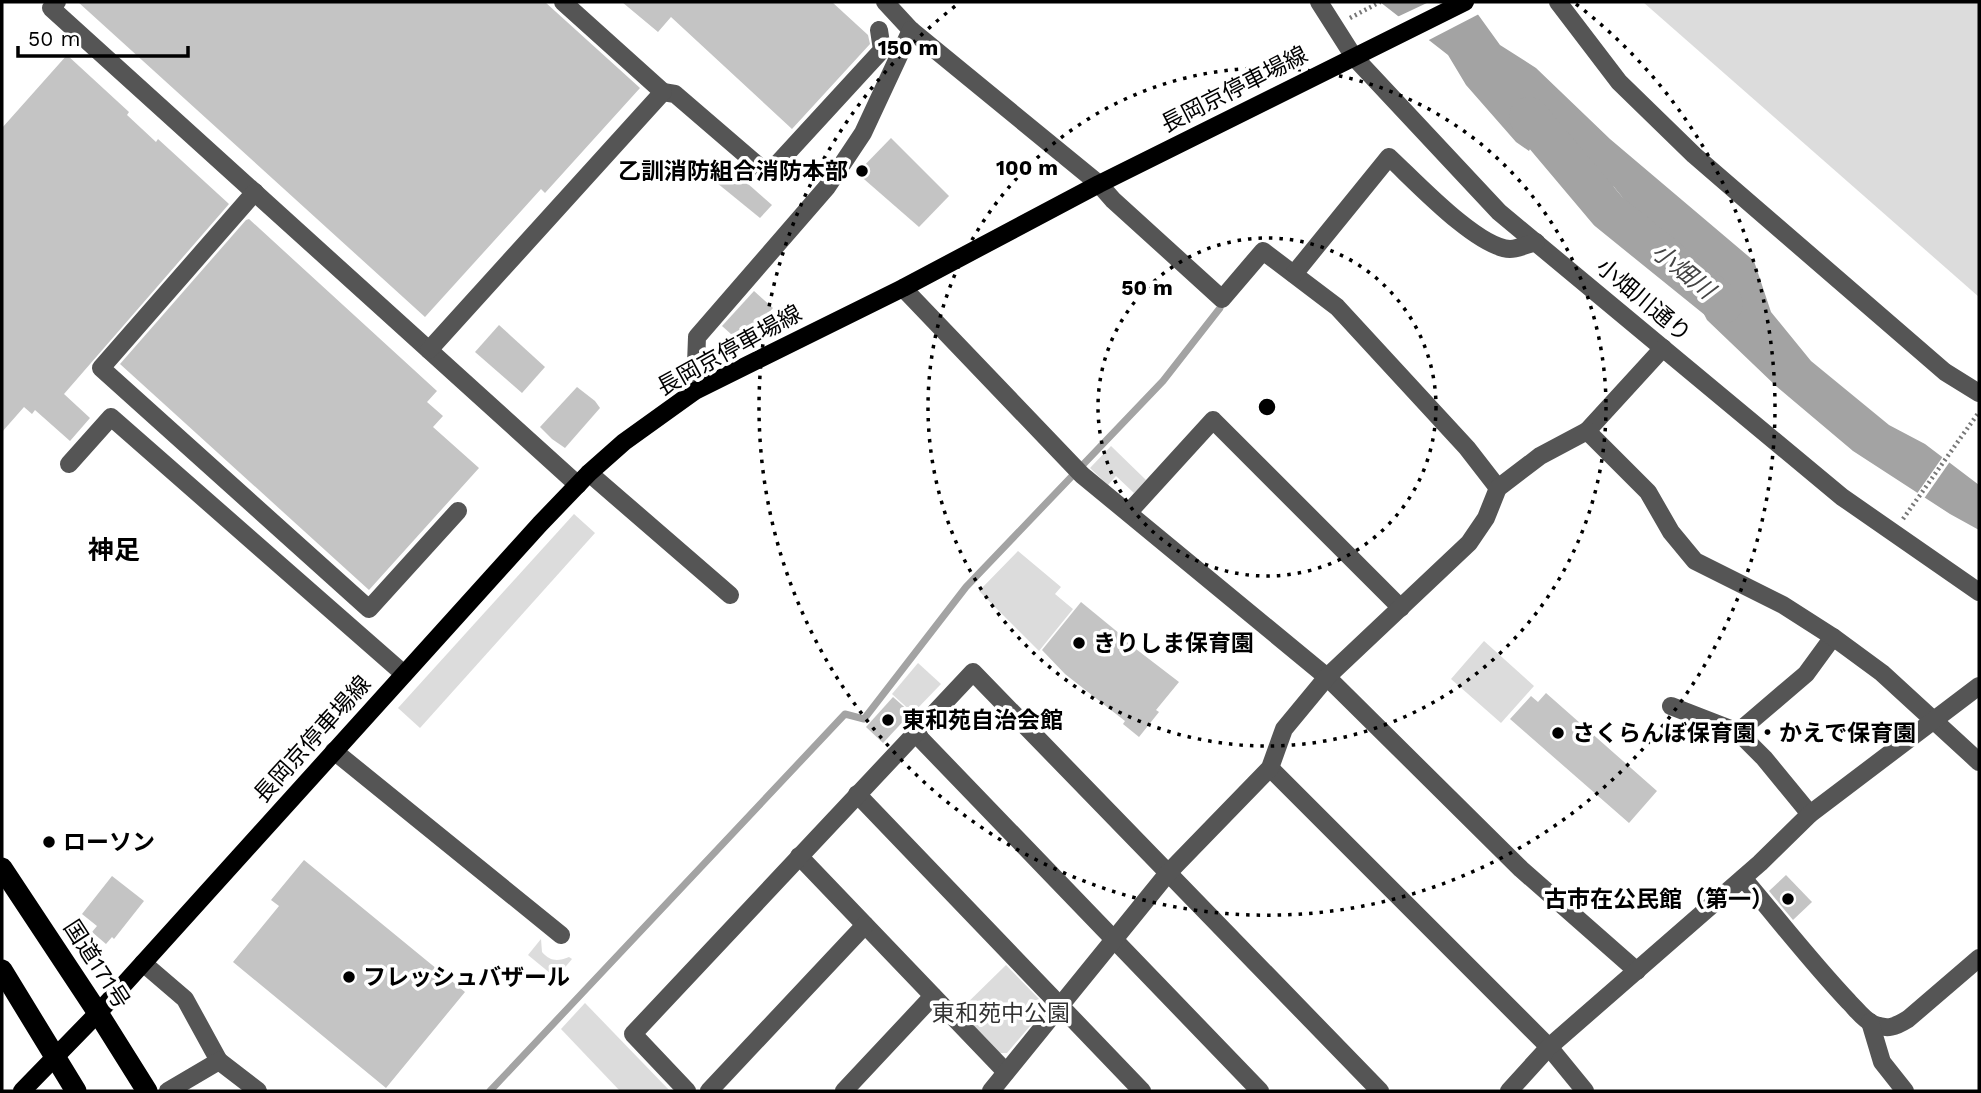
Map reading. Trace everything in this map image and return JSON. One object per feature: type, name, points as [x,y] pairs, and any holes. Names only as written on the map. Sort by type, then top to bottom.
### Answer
[{"type":"highway","name":"国道171号","points":[[2,867],[147,1091]]},
{"type":"highway","points":[[2,970],[76,1091]]},
{"type":"main road","name":"長岡京停車場線","points":[[22,1091],[98,1013],[583,479],[624,442],[695,391],[902,288],[1099,184],[1465,2]]},
{"type":"street","points":[[57,2],[51,8],[429,350],[583,479],[730,595]]},
{"type":"street","points":[[563,2],[663,92],[676,94],[768,174],[882,50],[879,30]]},
{"type":"street","points":[[885,2],[911,30],[1099,184],[1113,200],[1222,299],[1263,251],[1337,307],[1450,429],[1498,488]]},
{"type":"street","name":"小畑川通り","points":[[1319,2],[1499,212],[1842,497],[1979,592]]},
{"type":"street","points":[[1558,2],[1619,82],[1694,155],[1945,372],[1979,393]]},
{"type":"street","points":[[695,391],[698,337],[827,187],[863,133],[911,30]]},
{"type":"street","points":[[429,350],[663,92]]},
{"type":"street","points":[[1294,274],[1389,157],[1469,230],[1491,243],[1510,249],[1536,242]]},
{"type":"street","points":[[255,192],[101,368],[369,609],[458,512]]},
{"type":"street","points":[[902,288],[1077,471],[1326,677],[1521,869],[1637,971]]},
{"type":"street","points":[[991,1091],[1168,873],[1270,768],[1284,729],[1326,677],[1469,543],[1486,517],[1498,488],[1540,456],[1587,431],[1662,348]]},
{"type":"street","points":[[69,464],[111,417],[404,674]]},
{"type":"street","points":[[1129,512],[1213,420],[1401,608]]},
{"type":"street","points":[[1587,431],[1647,492],[1671,532],[1695,561],[1783,605],[1833,637],[1881,673],[1979,762]]},
{"type":"street","points":[[1738,732],[1806,674],[1833,637]]},
{"type":"street","points":[[687,1091],[633,1034],[973,671],[1380,1091]]},
{"type":"street","points":[[1509,1091],[1549,1047],[1743,878],[1810,814],[1979,686]]},
{"type":"street","points":[[1671,706],[1738,732],[1764,758],[1810,814]]},
{"type":"street","points":[[915,733],[1260,1091]]},
{"type":"street","points":[[334,751],[561,934]]},
{"type":"street","points":[[1270,768],[1549,1047],[1585,1091]]},
{"type":"street","points":[[857,794],[1141,1091]]},
{"type":"street","points":[[799,856],[1006,1072]]},
{"type":"street","points":[[1743,878],[1817,968],[1870,1022],[1888,1028],[1908,1019],[1979,958]]},
{"type":"street","points":[[709,1091],[865,925]]},
{"type":"street","points":[[143,963],[185,999],[219,1060],[258,1091]]},
{"type":"street","points":[[844,1091],[933,996]]},
{"type":"street","points":[[1870,1022],[1882,1062],[1905,1091]]},
{"type":"street","points":[[168,1091],[219,1060]]},
{"type":"path","points":[[1343,21],[1380,2]]},
{"type":"path","points":[[1898,527],[1979,411]]},
{"type":"green space","points":[[1643,2],[1979,2],[1979,297]]},
{"type":"green space","points":[[1111,446],[1146,480],[1134,493],[1116,476],[1108,485],[1090,468]]},
{"type":"green space","points":[[574,514],[595,533],[420,728],[398,708]]},
{"type":"green space","points":[[1018,551],[1061,587],[1055,594],[1073,609],[1039,651],[979,591]]},
{"type":"green space","points":[[1484,641],[1534,686],[1501,723],[1451,679]]},
{"type":"green space","points":[[918,663],[941,684],[913,713],[892,694]]},
{"type":"green space","points":[[541,939],[542,952],[551,959],[572,959],[556,978],[528,955]]},
{"type":"green space","name":"東和苑中公園","points":[[1006,965],[1041,1001],[1042,1012],[1007,1053],[996,1053],[957,1013]]},
{"type":"green space","points":[[585,1003],[670,1091],[620,1091],[561,1029]]},
{"type":"water","points":[[1380,2],[1469,2],[1500,45],[1536,68],[1610,139],[1754,261],[1771,312],[1811,361],[1889,425],[1925,444],[1979,485],[1979,530],[1853,451],[1776,386],[1707,320],[1673,254],[1649,230],[1614,187],[1534,141],[1529,151],[1516,142],[1466,85],[1448,55]]},
{"type":"pier","points":[[1429,2],[1474,2],[1481,13],[1425,42],[1395,18]]},
{"type":"pier","points":[[1944,455],[1951,460],[1923,500],[1916,495]]},
{"type":"building","points":[[78,2],[545,2],[640,88],[545,193],[541,189],[425,317]]},
{"type":"building","points":[[622,2],[832,2],[868,35],[870,44],[792,129],[671,17],[658,32]]},
{"type":"building","points":[[67,55],[129,112],[127,115],[156,142],[158,139],[229,204],[64,394],[90,418],[70,441],[35,410],[32,414],[24,407],[2,432],[2,128]]},
{"type":"building","points":[[891,138],[949,196],[919,227],[857,173]]},
{"type":"building","points":[[730,168],[772,205],[760,218],[717,183]]},
{"type":"building","points":[[249,219],[437,391],[427,402],[443,416],[433,427],[479,468],[369,590],[120,364]]},
{"type":"building","points":[[754,291],[773,308],[741,343],[722,326]]},
{"type":"building","points":[[499,325],[545,367],[522,393],[475,352]]},
{"type":"building","points":[[577,387],[600,408],[565,448],[540,427]]},
{"type":"building","points":[[1081,602],[1120,634],[1119,636],[1179,682],[1156,710],[1159,712],[1139,737],[1123,724],[1125,721],[1065,674],[1042,650]]},
{"type":"building","points":[[1546,693],[1657,791],[1629,823],[1510,719],[1531,696],[1538,702]]},
{"type":"building","name":"東和苑自治会館","points":[[893,697],[911,713],[883,743],[866,727]]},
{"type":"building","name":"フレッシュバザール","points":[[304,860],[465,992],[386,1088],[233,962],[279,906],[271,900]]},
{"type":"building","name":"古市在公民館（第一）","points":[[1786,875],[1812,902],[1793,920],[1769,891]]},
{"type":"building","points":[[112,876],[144,901],[114,939],[112,937],[106,944],[92,932],[97,926],[82,914]]},
{"type":"waterway","name":"小畑川","points":[[1529,117],[1608,211],[1723,304]]},
{"type":"waterway","points":[[490,1091],[845,714],[864,719],[966,587],[1163,381],[1220,308]]},
{"type":"place","name":"乙訓消防組合消防本部","points":[[862,171]]},
{"type":"place","name":"きりしま保育園","points":[[1079,643]]},
{"type":"place","name":"東和苑自治会館","points":[[888,720]]},
{"type":"place","name":"さくらんぼ保育園・かえで保育園","points":[[1558,733]]},
{"type":"place","name":"ローソン","points":[[49,842]]},
{"type":"place","name":"古市在公民館（第一）","points":[[1788,899]]},
{"type":"place","name":"フレッシュバザール","points":[[349,977]]},
{"type":"district","name":"神足","points":[[114,550]]}]
